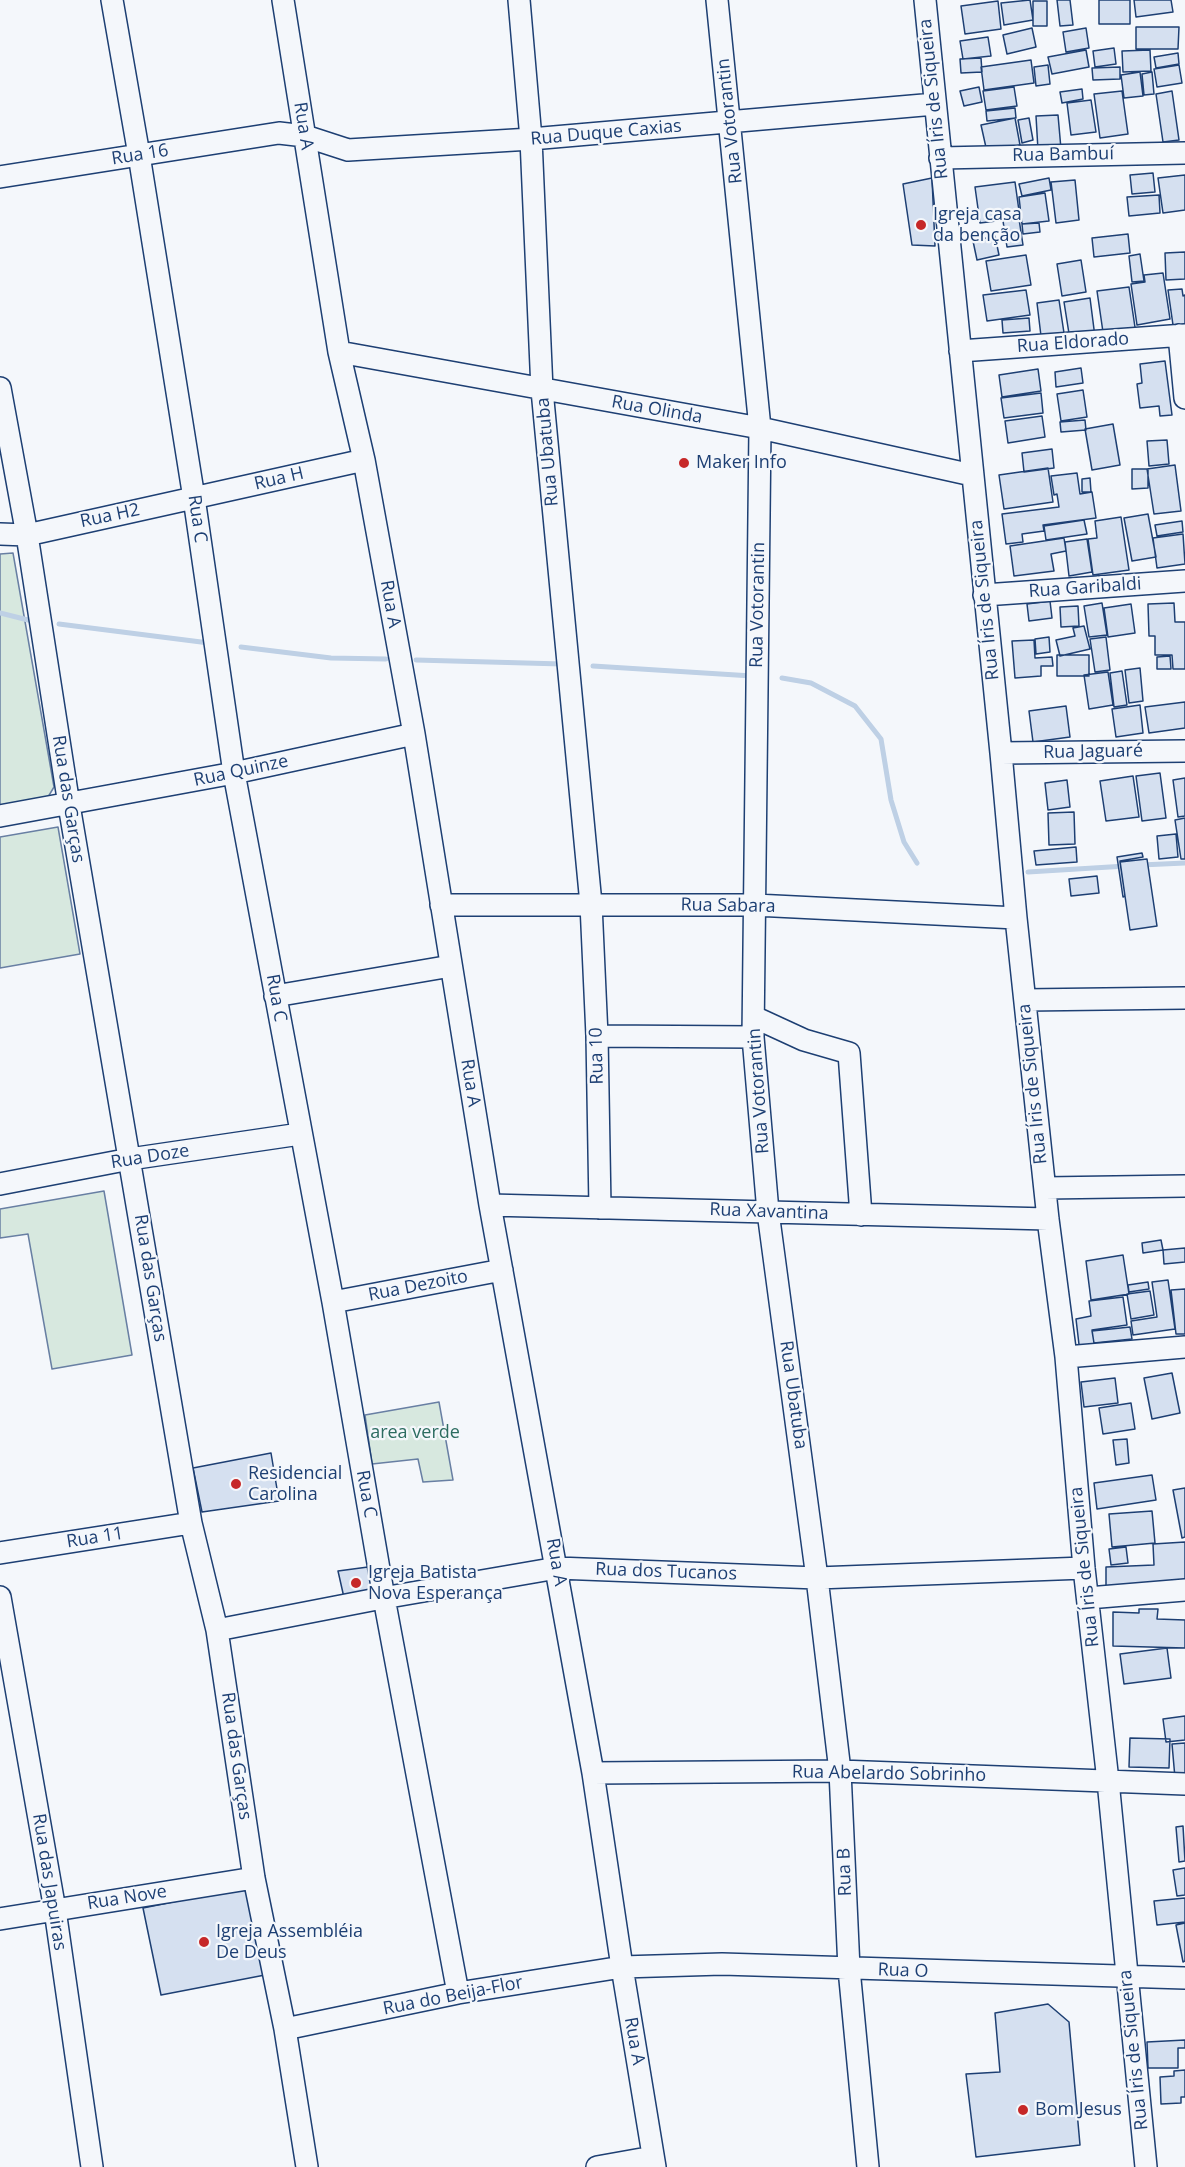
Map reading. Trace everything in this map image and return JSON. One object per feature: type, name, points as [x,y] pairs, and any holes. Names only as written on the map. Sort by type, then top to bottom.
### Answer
[{"type":"street","name":"Rua C","points":[[112,0],[194,498],[234,773],[333,1302],[384,1598],[458,1993]]},
{"type":"street","name":"Rua A","points":[[283,0],[339,352],[364,460],[414,734],[490,1204],[593,1773],[654,2162]]},
{"type":"street","name":"Rua Ubatuba","points":[[519,0],[531,139],[542,390],[591,904]]},
{"type":"street","name":"Rua Votorantin","points":[[717,0],[760,428],[754,1027],[768,1212]]},
{"type":"street","name":"Rua Íris de Siqueira","points":[[925,0],[1016,918],[1048,1219],[1066,1357],[1084,1568],[1108,1781],[1146,2167]]},
{"type":"street","name":"Rua Duque Caxias","points":[[279,133],[305,136],[348,150],[531,139],[935,104]]},
{"type":"street","name":"Rua 16","points":[[0,177],[279,133]]},
{"type":"street","name":"Rua Bambuí","points":[[940,158],[1185,153]]},
{"type":"street","name":"Rua Eldorado","points":[[960,351],[1182,335]]},
{"type":"street","points":[[1182,335],[1185,398]]},
{"type":"street","name":"Rua Olinda","points":[[339,352],[760,428],[972,475]]},
{"type":"street","name":"Rua das Garças","points":[[0,388],[27,535],[69,805],[191,1523],[217,1630],[254,1878],[285,2029],[307,2167]]},
{"type":"street","name":"Rua H","points":[[194,498],[364,460]]},
{"type":"street","name":"Rua H2","points":[[0,534],[27,535],[194,498]]},
{"type":"street","name":"Rua Garibaldi","points":[[984,595],[1185,581]]},
{"type":"street","name":"Rua Quinze","points":[[0,816],[234,773],[414,734]]},
{"type":"street","name":"Rua Jaguaré","points":[[1001,753],[1185,751]]},
{"type":"street","name":"Rua 10","points":[[591,904],[597,1036],[600,1208]]},
{"type":"street","name":"Rua Sabara","points":[[441,905],[755,905],[1016,918]]},
{"type":"street","points":[[275,996],[451,966]]},
{"type":"street","points":[[1025,1000],[1185,998]]},
{"type":"street","points":[[597,1036],[754,1027],[849,1053],[861,1215]]},
{"type":"street","name":"Rua Doze","points":[[0,1184],[130,1159],[300,1134]]},
{"type":"street","points":[[1045,1188],[1185,1186]]},
{"type":"street","name":"Rua Xavantina","points":[[490,1204],[1048,1219]]},
{"type":"street","name":"Rua Ubatuba","points":[[768,1212],[817,1578]]},
{"type":"street","name":"Rua Dezoito","points":[[333,1302],[502,1270]]},
{"type":"street","points":[[1066,1357],[1185,1347]]},
{"type":"street","name":"Rua 11","points":[[0,1553],[191,1523]]},
{"type":"street","name":"Rua dos Tucanos","points":[[217,1630],[557,1568],[817,1578],[1084,1568]]},
{"type":"street","name":"Rua B","points":[[817,1578],[840,1772],[849,1969],[868,2167]]},
{"type":"street","points":[[1088,1598],[1185,1590]]},
{"type":"street","name":"Rua das Japuiras","points":[[0,1597],[55,1910],[92,2167]]},
{"type":"street","name":"Rua Abelardo Sobrinho","points":[[593,1773],[840,1772],[1185,1784]]},
{"type":"street","name":"Rua Nove","points":[[0,1919],[254,1878]]},
{"type":"street","name":"Rua O","points":[[622,1967],[722,1964],[1185,1978]]},
{"type":"street","name":"Rua do Beija-Flor","points":[[285,2029],[458,1993],[622,1967]]},
{"type":"street","points":[[597,2167],[654,2162]]},
{"type":"green space","points":[[13,553],[54,787],[48,797],[0,806],[0,554]]},
{"type":"green space","points":[[58,827],[80,954],[0,968],[0,837]]},
{"type":"green space","points":[[104,1191],[132,1355],[52,1369],[28,1234],[0,1238],[0,1209]]},
{"type":"green space","name":"area verde","points":[[439,1402],[453,1480],[423,1482],[418,1459],[372,1464],[365,1415]]},
{"type":"building","points":[[1030,0],[1033,20],[1004,25],[1001,3]]},
{"type":"building","points":[[1057,0],[1070,0],[1073,25],[1060,26]]},
{"type":"building","points":[[1099,0],[1130,0],[1130,24],[1099,24]]},
{"type":"building","points":[[1134,0],[1171,0],[1173,12],[1136,17]]},
{"type":"building","points":[[998,1],[1001,29],[965,34],[961,6]]},
{"type":"building","points":[[1033,1],[1047,1],[1047,26],[1033,26]]},
{"type":"building","points":[[1136,27],[1179,27],[1178,49],[1136,49]]},
{"type":"building","points":[[1032,28],[1036,47],[1007,54],[1003,35]]},
{"type":"building","points":[[1086,28],[1089,48],[1066,52],[1063,32]]},
{"type":"building","points":[[988,37],[991,56],[963,59],[960,41]]},
{"type":"building","points":[[1114,48],[1116,64],[1095,67],[1093,51]]},
{"type":"building","points":[[1086,50],[1089,67],[1052,74],[1048,57]]},
{"type":"building","points":[[1150,50],[1151,71],[1123,72],[1122,51]]},
{"type":"building","points":[[1178,53],[1179,64],[1156,68],[1154,57]]},
{"type":"building","points":[[981,58],[982,72],[961,73],[960,59]]},
{"type":"building","points":[[1031,60],[1034,83],[984,90],[981,67]]},
{"type":"building","points":[[1048,65],[1050,84],[1036,86],[1034,67]]},
{"type":"building","points":[[1179,65],[1182,83],[1157,87],[1154,69]]},
{"type":"building","points":[[1120,67],[1120,79],[1093,80],[1092,68]]},
{"type":"building","points":[[1140,72],[1143,96],[1124,98],[1121,75]]},
{"type":"building","points":[[1152,72],[1154,94],[1144,95],[1142,74]]},
{"type":"building","points":[[979,87],[982,102],[964,106],[960,91]]},
{"type":"building","points":[[1014,87],[1017,106],[986,110],[983,91]]},
{"type":"building","points":[[1082,89],[1083,99],[1062,103],[1060,92]]},
{"type":"building","points":[[1122,91],[1128,134],[1100,138],[1094,94]]},
{"type":"building","points":[[1172,91],[1179,140],[1163,142],[1156,94]]},
{"type":"building","points":[[1091,100],[1096,132],[1071,135],[1067,103]]},
{"type":"building","points":[[1015,108],[1016,118],[987,121],[986,111]]},
{"type":"building","points":[[1058,115],[1061,149],[1038,150],[1036,116]]},
{"type":"building","points":[[1015,118],[1020,145],[987,152],[981,125]]},
{"type":"building","points":[[1029,118],[1033,140],[1022,143],[1018,120]]},
{"type":"building","points":[[1153,173],[1155,192],[1132,194],[1130,175]]},
{"type":"building","points":[[1185,175],[1185,210],[1163,213],[1158,178]]},
{"type":"building","name":"Igreja casa da benção","points":[[932,178],[935,246],[912,245],[903,184]]},
{"type":"building","points":[[1049,178],[1051,190],[1022,196],[1019,184]]},
{"type":"building","points":[[1075,180],[1079,220],[1056,223],[1051,182]]},
{"type":"building","points":[[1015,182],[1020,218],[980,223],[975,187]]},
{"type":"building","points":[[1045,193],[1049,221],[1022,224],[1019,197]]},
{"type":"building","points":[[1159,195],[1160,213],[1129,216],[1127,197]]},
{"type":"building","points":[[1019,219],[1023,245],[1007,247],[1003,221]]},
{"type":"building","points":[[1039,223],[1040,232],[1023,234],[1022,224]]},
{"type":"building","points":[[1128,234],[1130,253],[1094,257],[1092,238]]},
{"type":"building","points":[[995,236],[999,255],[977,260],[973,241]]},
{"type":"building","points":[[1185,252],[1185,279],[1166,280],[1165,253]]},
{"type":"building","points":[[1140,254],[1144,281],[1132,282],[1129,256]]},
{"type":"building","points":[[1026,255],[1031,285],[991,291],[986,261]]},
{"type":"building","points":[[1081,260],[1086,292],[1062,296],[1057,264]]},
{"type":"building","points":[[1163,273],[1170,319],[1137,325],[1131,284],[1145,282],[1144,275]]},
{"type":"building","points":[[1129,287],[1136,334],[1104,339],[1097,291]]},
{"type":"building","points":[[1182,289],[1183,296],[1185,295],[1185,331],[1174,332],[1168,290]]},
{"type":"building","points":[[1026,290],[1030,315],[987,321],[983,295]]},
{"type":"building","points":[[1090,298],[1095,337],[1070,340],[1064,302]]},
{"type":"building","points":[[1059,300],[1064,333],[1041,336],[1037,303]]},
{"type":"building","points":[[1029,318],[1030,331],[1003,333],[1002,320]]},
{"type":"building","points":[[1165,361],[1172,415],[1160,416],[1159,406],[1140,408],[1137,384],[1142,383],[1140,364]]},
{"type":"building","points":[[1081,368],[1083,383],[1056,387],[1055,372]]},
{"type":"building","points":[[1038,369],[1041,391],[1002,397],[999,375]]},
{"type":"building","points":[[1083,390],[1087,417],[1061,421],[1057,394]]},
{"type":"building","points":[[1041,393],[1043,413],[1004,418],[1001,398]]},
{"type":"building","points":[[1042,416],[1045,437],[1008,443],[1005,421]]},
{"type":"building","points":[[1085,420],[1086,430],[1061,432],[1060,422]]},
{"type":"building","points":[[1113,424],[1120,465],[1092,470],[1085,429]]},
{"type":"building","points":[[1167,440],[1169,464],[1149,466],[1147,441]]},
{"type":"building","points":[[1052,449],[1054,468],[1024,472],[1022,453]]},
{"type":"building","points":[[1175,465],[1181,511],[1154,514],[1147,469]]},
{"type":"building","points":[[1048,468],[1053,502],[1004,509],[999,475]]},
{"type":"building","points":[[1132,469],[1148,469],[1148,488],[1132,489]]},
{"type":"building","points":[[1077,473],[1080,494],[1092,492],[1096,518],[1043,525],[1044,531],[1022,534],[1023,542],[1006,544],[1002,514],[1059,507],[1057,494],[1054,495],[1051,476]]},
{"type":"building","points":[[1090,478],[1091,492],[1082,492],[1082,479]]},
{"type":"building","points":[[1148,514],[1156,557],[1132,561],[1124,518]]},
{"type":"building","points":[[1121,517],[1129,570],[1093,575],[1088,539],[1097,538],[1095,521]]},
{"type":"building","points":[[1084,520],[1087,534],[1046,540],[1044,526]]},
{"type":"building","points":[[1182,521],[1183,532],[1157,536],[1155,525]]},
{"type":"building","points":[[1183,534],[1185,564],[1157,568],[1153,538]]},
{"type":"building","points":[[1064,538],[1066,551],[1051,554],[1054,571],[1014,576],[1010,546]]},
{"type":"building","points":[[1087,539],[1092,572],[1069,576],[1065,542]]},
{"type":"building","points":[[1050,601],[1052,618],[1029,621],[1027,604]]},
{"type":"building","points":[[1102,603],[1107,635],[1089,637],[1084,606]]},
{"type":"building","points":[[1174,603],[1175,622],[1185,622],[1185,669],[1173,669],[1172,655],[1155,655],[1155,636],[1149,636],[1148,604]]},
{"type":"building","points":[[1131,604],[1135,633],[1108,637],[1104,608]]},
{"type":"building","points":[[1078,606],[1079,626],[1061,627],[1060,607]]},
{"type":"building","points":[[1084,626],[1090,649],[1060,656],[1056,640],[1075,636],[1073,628]]},
{"type":"building","points":[[1049,637],[1050,652],[1036,654],[1035,639]]},
{"type":"building","points":[[1106,637],[1110,670],[1095,672],[1090,639]]},
{"type":"building","points":[[1034,640],[1035,658],[1052,657],[1053,666],[1041,666],[1041,676],[1015,678],[1012,641]]},
{"type":"building","points":[[1057,655],[1089,655],[1089,676],[1057,676]]},
{"type":"building","points":[[1170,656],[1171,669],[1157,669],[1157,657]]},
{"type":"building","points":[[1140,668],[1143,701],[1129,703],[1125,670]]},
{"type":"building","points":[[1122,671],[1127,705],[1114,707],[1110,673]]},
{"type":"building","points":[[1108,672],[1113,705],[1089,709],[1084,675]]},
{"type":"building","points":[[1185,702],[1185,728],[1149,733],[1145,707]]},
{"type":"building","points":[[1140,705],[1143,733],[1116,737],[1112,709]]},
{"type":"building","points":[[1066,706],[1070,737],[1033,742],[1029,711]]},
{"type":"building","points":[[1160,773],[1166,818],[1142,821],[1136,776]]},
{"type":"building","points":[[1133,776],[1139,817],[1106,821],[1100,781]]},
{"type":"building","points":[[1185,778],[1185,816],[1178,817],[1173,780]]},
{"type":"building","points":[[1067,780],[1070,807],[1048,810],[1045,783]]},
{"type":"building","points":[[1074,812],[1075,844],[1049,845],[1048,813]]},
{"type":"building","points":[[1185,818],[1185,859],[1181,859],[1175,820]]},
{"type":"building","points":[[1176,834],[1178,857],[1159,859],[1157,836]]},
{"type":"building","points":[[1076,847],[1077,862],[1036,865],[1034,851]]},
{"type":"building","points":[[1142,853],[1143,857],[1120,861],[1125,896],[1123,897],[1117,857]]},
{"type":"building","points":[[1147,859],[1157,926],[1130,930],[1120,862]]},
{"type":"building","points":[[1097,876],[1099,893],[1071,896],[1069,879]]},
{"type":"building","points":[[1161,1240],[1163,1250],[1143,1253],[1142,1243]]},
{"type":"building","points":[[1185,1248],[1185,1262],[1164,1264],[1163,1250]]},
{"type":"building","points":[[1123,1255],[1129,1294],[1091,1300],[1086,1261]]},
{"type":"building","points":[[1168,1280],[1175,1329],[1133,1335],[1131,1321],[1157,1317],[1152,1282]]},
{"type":"building","points":[[1148,1282],[1149,1289],[1129,1292],[1128,1285]]},
{"type":"building","points":[[1185,1289],[1185,1334],[1176,1334],[1171,1290]]},
{"type":"building","points":[[1150,1291],[1154,1315],[1131,1319],[1127,1294]]},
{"type":"building","points":[[1123,1297],[1127,1325],[1092,1330],[1095,1350],[1080,1353],[1076,1319],[1091,1316],[1089,1301]]},
{"type":"building","points":[[1130,1327],[1132,1339],[1094,1343],[1092,1331]]},
{"type":"building","points":[[1172,1373],[1180,1413],[1152,1419],[1144,1378]]},
{"type":"building","points":[[1115,1378],[1118,1403],[1084,1407],[1081,1382]]},
{"type":"building","points":[[1131,1403],[1135,1429],[1103,1434],[1099,1408]]},
{"type":"building","points":[[1127,1439],[1129,1463],[1116,1465],[1113,1440]]},
{"type":"building","name":"Residencial Carolina","points":[[271,1453],[279,1501],[202,1512],[193,1468]]},
{"type":"building","points":[[1152,1475],[1156,1500],[1097,1509],[1094,1483]]},
{"type":"building","points":[[1185,1488],[1185,1537],[1182,1538],[1173,1490]]},
{"type":"building","points":[[1152,1511],[1155,1543],[1112,1547],[1109,1514]]},
{"type":"building","points":[[1185,1542],[1185,1585],[1106,1588],[1106,1567],[1154,1565],[1153,1544]]},
{"type":"building","points":[[1126,1547],[1128,1563],[1111,1565],[1109,1549]]},
{"type":"building","name":"Igreja Batista Nova Esperança","points":[[368,1567],[374,1596],[345,1602],[338,1571]]},
{"type":"building","points":[[1139,1609],[1158,1609],[1157,1619],[1185,1620],[1185,1648],[1113,1646],[1113,1612],[1139,1613]]},
{"type":"building","points":[[1167,1648],[1171,1678],[1124,1684],[1120,1654]]},
{"type":"building","points":[[1185,1716],[1185,1740],[1166,1742],[1163,1719]]},
{"type":"building","points":[[1130,1738],[1170,1739],[1169,1768],[1129,1767]]},
{"type":"building","points":[[1185,1743],[1185,1777],[1175,1778],[1172,1744]]},
{"type":"building","points":[[1183,1826],[1185,1861],[1179,1862],[1176,1827]]},
{"type":"building","points":[[1185,1868],[1185,1895],[1177,1896],[1173,1870]]},
{"type":"building","name":"Igreja Assembléia De Deus","points":[[247,1887],[265,1975],[161,1995],[143,1908]]},
{"type":"building","points":[[1185,1898],[1185,1922],[1157,1925],[1154,1901]]},
{"type":"building","points":[[1185,1923],[1185,1961],[1183,1962],[1176,1925]]},
{"type":"building","name":"Bom Jesus","points":[[1048,2004],[1069,2022],[1080,2145],[976,2157],[966,2074],[1000,2072],[995,2013]]},
{"type":"building","points":[[1185,2040],[1185,2048],[1178,2048],[1178,2068],[1148,2068],[1147,2042]]},
{"type":"building","points":[[1185,2070],[1185,2097],[1181,2097],[1181,2103],[1161,2104],[1160,2077],[1174,2076],[1174,2071]]},
{"type":"waterway","points":[[0,613],[28,620]]},
{"type":"waterway","points":[[59,624],[209,643]]},
{"type":"waterway","points":[[241,647],[331,658],[386,659]]},
{"type":"waterway","points":[[416,660],[562,664]]},
{"type":"waterway","points":[[593,666],[752,676]]},
{"type":"waterway","points":[[782,678],[811,683],[855,706],[881,739],[891,800],[904,842],[917,863]]},
{"type":"waterway","points":[[1141,865],[1185,863]]},
{"type":"waterway","points":[[1028,872],[1126,866]]},
{"type":"place","name":"Igreja casa da benção","points":[[921,225]]},
{"type":"place","name":"Maker Info","points":[[684,463]]},
{"type":"place","name":"Residencial Carolina","points":[[236,1484]]},
{"type":"place","name":"Igreja Batista Nova Esperança","points":[[356,1583]]},
{"type":"place","name":"Igreja Assembléia De Deus","points":[[204,1942]]},
{"type":"place","name":"Bom Jesus","points":[[1023,2110]]}]
